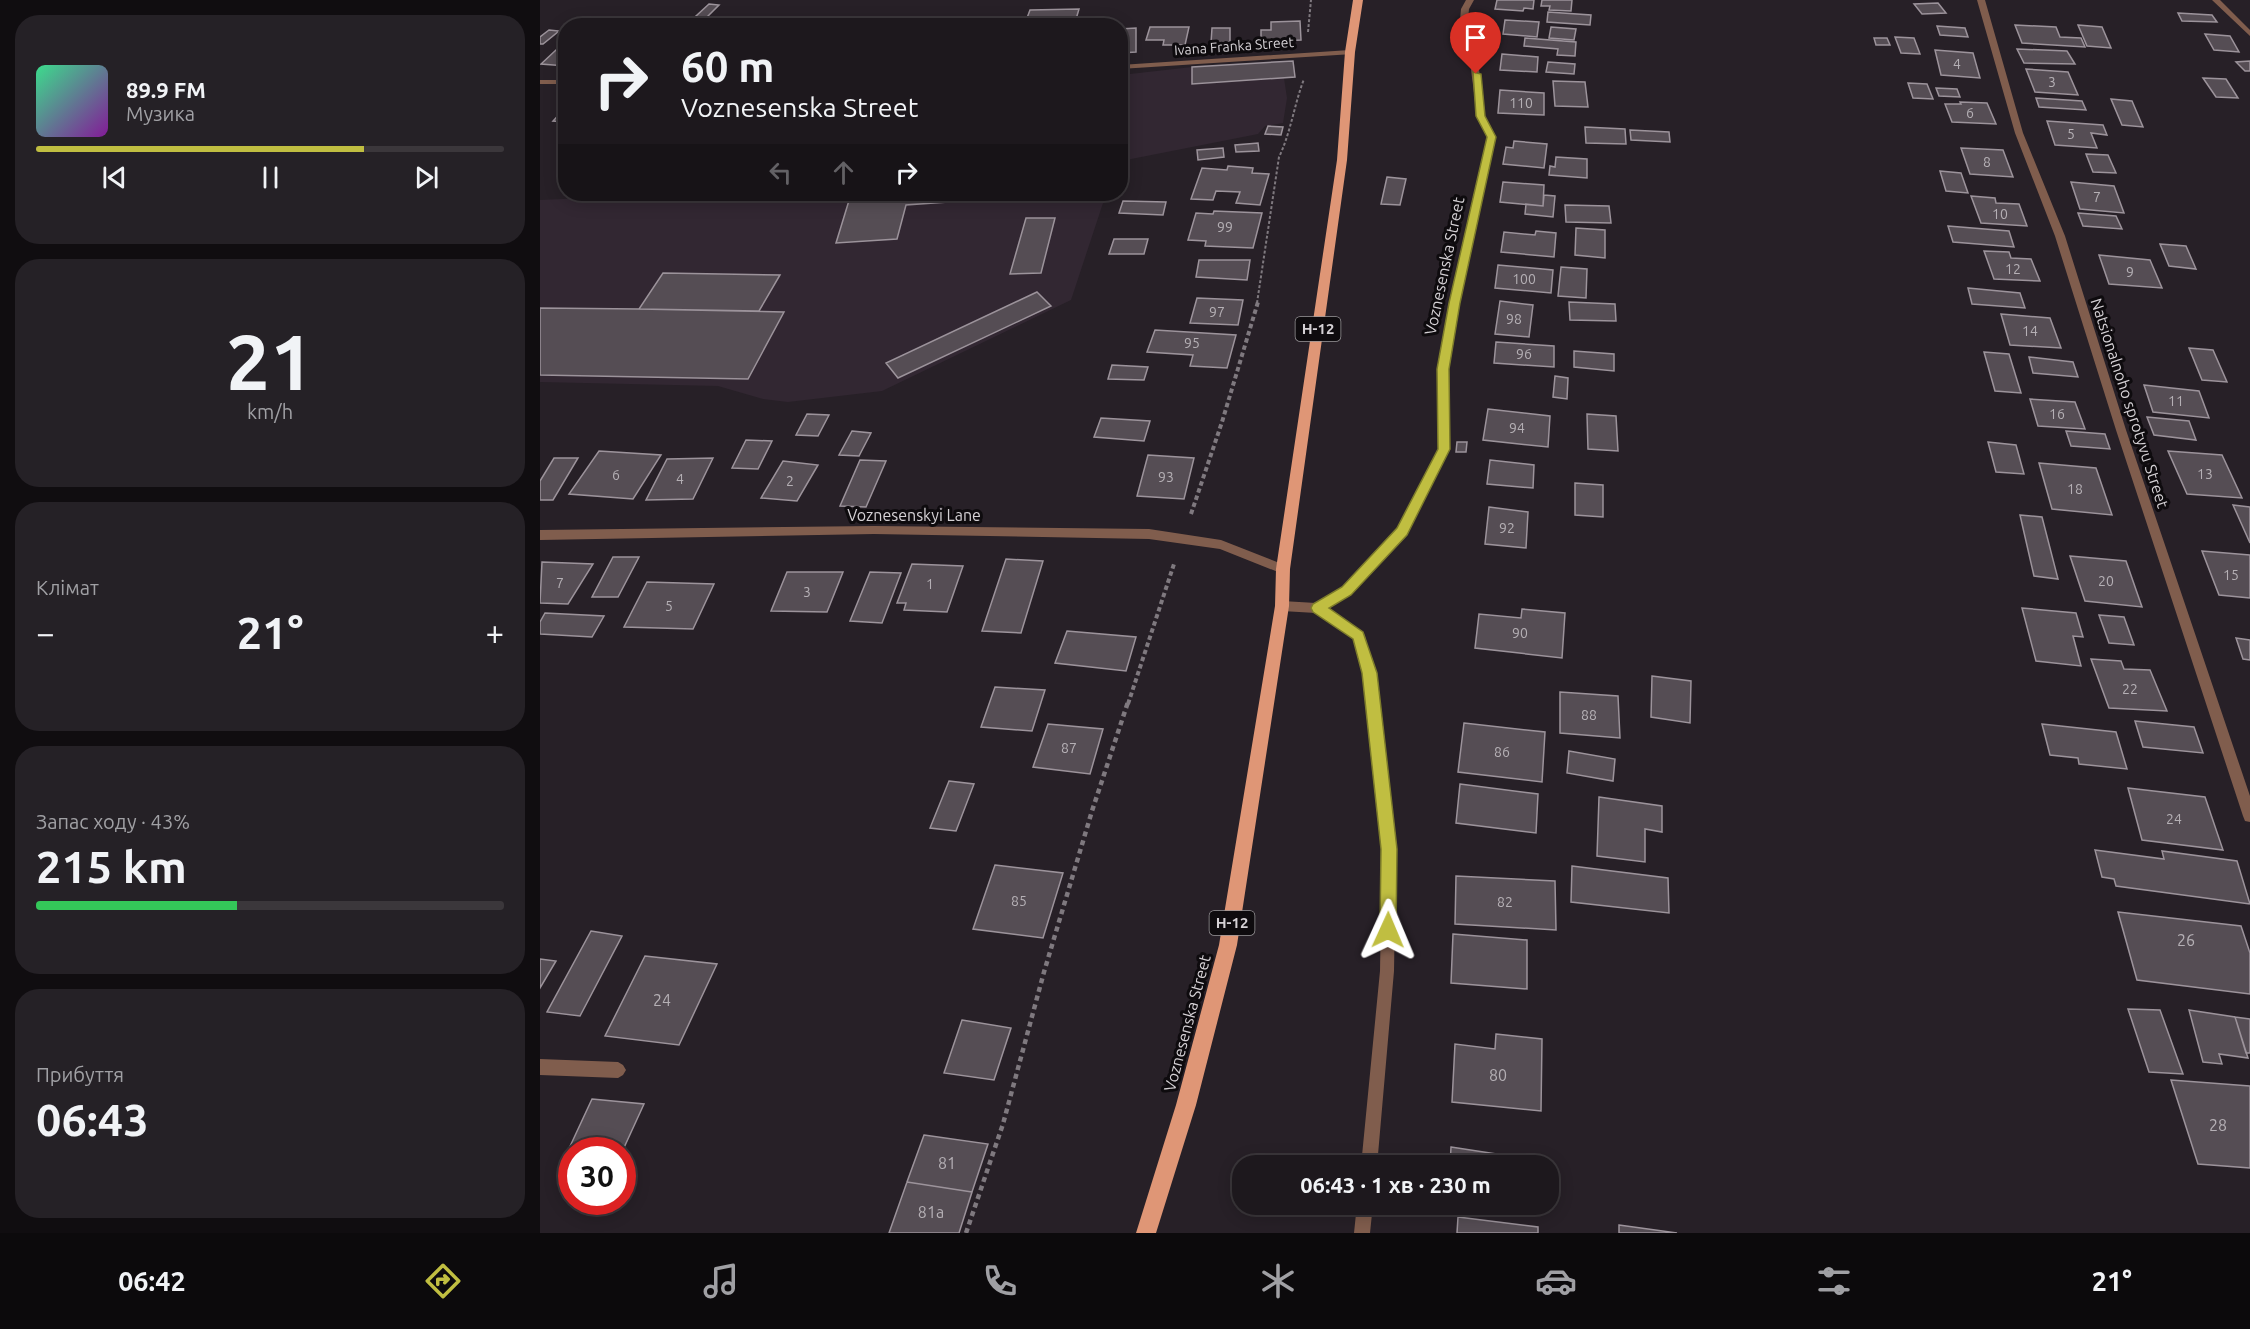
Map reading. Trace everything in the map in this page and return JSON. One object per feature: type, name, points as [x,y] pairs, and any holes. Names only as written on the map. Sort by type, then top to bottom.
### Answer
[{"type":"main road","name":"Voznesenska Street","points":[[1146,1233],[1186,1105],[1228,945],[1282,606],[1283,569],[1342,160],[1350,52],[1358,0]]},
{"type":"street","name":"Voznesenska Street","points":[[1318,608],[1346,591],[1402,531],[1444,449],[1443,369],[1454,303],[1491,137],[1481,116],[1474,62],[1463,32],[1465,9],[1470,0]]},
{"type":"street","name":"Natsionalnoho sprotyvu Street","points":[[1981,0],[2019,133],[2060,236],[2121,430],[2250,816]]},
{"type":"street","points":[[2216,0],[2250,34]]},
{"type":"street","name":"Ivana Franka Street","points":[[1128,66],[1350,52]]},
{"type":"street","points":[[540,82],[558,82]]},
{"type":"street","name":"Voznesenskyi Lane","points":[[540,535],[874,530],[1149,534],[1221,545],[1283,569]]},
{"type":"street","points":[[1282,606],[1318,608],[1359,636],[1370,673],[1389,849],[1387,971],[1370,1155]]},
{"type":"street","points":[[540,1067],[618,1070]]},
{"type":"street","points":[[1362,1233],[1364,1215]]},
{"type":"path","points":[[966,1233],[1003,1124],[1044,972],[1092,811],[1222,422],[1260,294],[1279,157],[1289,135],[1297,97],[1305,78],[1311,0]]},
{"type":"shaded area","points":[[1293,61],[1295,77],[1284,78],[1287,98],[1283,123],[1265,126],[1258,134],[1128,160],[1128,74],[1192,67]]},
{"type":"shaded area","points":[[540,200],[1104,201],[1071,300],[882,391],[788,402],[763,399],[718,386],[540,382]]},
{"type":"building","points":[[1497,0],[1534,0],[1533,9],[1524,8],[1523,11],[1495,9]]},
{"type":"building","points":[[1542,0],[1572,0],[1571,11],[1549,10],[1550,6],[1541,6]]},
{"type":"building","points":[[1938,3],[1946,13],[1922,14],[1914,4]]},
{"type":"building","points":[[709,4],[719,5],[706,18],[695,17]]},
{"type":"building","points":[[1079,9],[1076,18],[1027,18],[1030,10]]},
{"type":"building","points":[[1548,12],[1591,15],[1590,25],[1547,22]]},
{"type":"building","points":[[2178,13],[2212,15],[2217,22],[2182,21]]},
{"type":"building","points":[[1505,20],[1539,22],[1537,37],[1503,34]]},
{"type":"building","points":[[1300,21],[1301,40],[1261,42],[1261,30],[1271,30],[1271,22]]},
{"type":"building","points":[[2015,25],[2056,27],[2060,37],[2081,38],[2085,47],[2022,43]]},
{"type":"building","points":[[2078,25],[2102,27],[2111,48],[2087,46]]},
{"type":"building","points":[[1937,26],[1965,28],[1968,37],[1940,35]]},
{"type":"building","points":[[1150,27],[1189,27],[1185,45],[1163,45],[1164,40],[1146,40]]},
{"type":"building","points":[[1551,27],[1576,29],[1574,40],[1549,38]]},
{"type":"building","points":[[1128,28],[1136,28],[1136,52],[1128,52]]},
{"type":"building","points":[[1212,28],[1230,28],[1230,42],[1211,43]]},
{"type":"building","points":[[549,30],[558,31],[543,44],[540,44],[540,37]]},
{"type":"building","points":[[2205,34],[2230,36],[2239,52],[2214,50]]},
{"type":"building","points":[[1895,37],[1914,38],[1920,54],[1901,53]]},
{"type":"building","points":[[1525,38],[1576,42],[1575,56],[1557,55],[1558,49],[1524,46]]},
{"type":"building","points":[[1874,38],[1887,38],[1890,45],[1876,45]]},
{"type":"building","points":[[2017,49],[2067,51],[2075,64],[2024,63]]},
{"type":"building","points":[[556,50],[558,50],[558,65],[541,64]]},
{"type":"building","points":[[1935,50],[1973,53],[1980,78],[1941,75]]},
{"type":"building","points":[[1502,54],[1538,57],[1537,72],[1500,70]]},
{"type":"building","points":[[1293,61],[1295,77],[1192,84],[1192,67]]},
{"type":"building","points":[[2250,61],[2250,71],[2245,71],[2236,62]]},
{"type":"building","points":[[1548,62],[1575,64],[1574,74],[1546,72]]},
{"type":"building","points":[[2026,69],[2068,72],[2078,95],[2035,92]]},
{"type":"building","points":[[2203,78],[2226,79],[2238,98],[2216,97]]},
{"type":"building","points":[[1553,81],[1585,82],[1588,107],[1555,106]]},
{"type":"building","points":[[1908,83],[1927,84],[1933,99],[1913,98]]},
{"type":"building","points":[[1936,88],[1957,89],[1960,97],[1939,96]]},
{"type":"building","points":[[1500,90],[1544,93],[1544,115],[1498,113]]},
{"type":"building","points":[[2036,98],[2082,101],[2086,110],[2039,107]]},
{"type":"building","points":[[2111,99],[2132,101],[2143,127],[2122,125]]},
{"type":"building","points":[[1960,102],[1987,103],[1996,124],[1952,122],[1945,104],[1961,104]]},
{"type":"building","points":[[2047,121],[2103,125],[2107,135],[2091,133],[2097,148],[2055,145]]},
{"type":"building","points":[[1268,126],[1283,127],[1281,135],[1265,134]]},
{"type":"building","points":[[1585,127],[1625,129],[1626,144],[1586,143]]},
{"type":"building","points":[[1630,130],[1669,132],[1670,142],[1631,140]]},
{"type":"building","points":[[1514,141],[1547,144],[1544,168],[1503,164],[1506,147],[1513,148]]},
{"type":"building","points":[[1258,143],[1259,151],[1236,152],[1235,145]]},
{"type":"building","points":[[1223,148],[1224,157],[1198,160],[1197,150]]},
{"type":"building","points":[[1961,148],[2003,150],[2013,177],[1970,174]]},
{"type":"building","points":[[2086,154],[2108,155],[2116,173],[2093,172]]},
{"type":"building","points":[[1556,157],[1587,159],[1587,178],[1549,175],[1550,166],[1555,167]]},
{"type":"building","points":[[1228,166],[1253,168],[1252,173],[1269,174],[1260,205],[1236,203],[1240,192],[1216,191],[1213,200],[1191,199],[1202,168],[1227,170]]},
{"type":"building","points":[[1940,171],[1961,173],[1968,193],[1946,191]]},
{"type":"building","points":[[1387,177],[1406,179],[1400,205],[1381,204]]},
{"type":"building","points":[[1503,182],[1544,185],[1543,206],[1500,202]]},
{"type":"building","points":[[2071,182],[2114,186],[2124,213],[2080,209]]},
{"type":"building","points":[[1544,195],[1555,196],[1553,217],[1525,214],[1526,204],[1543,206]]},
{"type":"building","points":[[1971,196],[1995,198],[1996,203],[2019,204],[2027,226],[1981,223]]},
{"type":"building","points":[[849,201],[963,201],[906,205],[897,239],[836,243]]},
{"type":"building","points":[[1123,201],[1166,202],[1163,215],[1119,213]]},
{"type":"building","points":[[1565,205],[1609,206],[1611,223],[1566,222]]},
{"type":"building","points":[[1214,211],[1262,213],[1253,248],[1205,246],[1206,241],[1188,240],[1196,213],[1213,214]]},
{"type":"building","points":[[2078,213],[2116,216],[2122,229],[2083,226]]},
{"type":"building","points":[[1026,218],[1055,218],[1041,273],[1010,274]]},
{"type":"building","points":[[1948,226],[2009,231],[2014,247],[1953,242]]},
{"type":"building","points":[[1576,228],[1605,230],[1605,258],[1575,255]]},
{"type":"building","points":[[1536,231],[1556,233],[1554,257],[1501,252],[1504,232],[1535,235]]},
{"type":"building","points":[[1114,239],[1148,239],[1144,254],[1109,254]]},
{"type":"building","points":[[2160,244],[2186,246],[2196,269],[2169,266]]},
{"type":"building","points":[[1984,251],[2009,252],[2011,258],[2031,259],[2040,281],[1994,279]]},
{"type":"building","points":[[2099,255],[2150,260],[2162,288],[2109,284]]},
{"type":"building","points":[[1199,260],[1250,260],[1247,280],[1196,277]]},
{"type":"building","points":[[1498,265],[1553,270],[1551,293],[1495,288]]},
{"type":"building","points":[[1561,267],[1587,269],[1586,298],[1558,296]]},
{"type":"building","points":[[663,273],[780,275],[759,311],[639,309]]},
{"type":"building","points":[[1968,288],[2020,293],[2025,308],[1972,304]]},
{"type":"building","points":[[1037,292],[1051,306],[898,378],[886,363]]},
{"type":"building","points":[[1197,298],[1243,300],[1238,325],[1190,323]]},
{"type":"building","points":[[1500,301],[1533,305],[1529,337],[1495,334]]},
{"type":"building","points":[[1569,302],[1615,304],[1616,321],[1570,320]]},
{"type":"building","points":[[540,308],[784,312],[748,379],[540,375]]},
{"type":"building","points":[[2001,314],[2050,318],[2061,348],[2010,345]]},
{"type":"building","points":[[1155,330],[1236,335],[1227,368],[1190,366],[1193,355],[1147,352]]},
{"type":"building","points":[[1496,342],[1554,346],[1554,367],[1494,363]]},
{"type":"building","points":[[2189,348],[2213,350],[2227,382],[2202,380]]},
{"type":"building","points":[[1574,351],[1614,354],[1614,371],[1574,367]]},
{"type":"building","points":[[1984,352],[2009,354],[2021,393],[1995,391]]},
{"type":"building","points":[[2029,357],[2073,362],[2078,377],[2033,373]]},
{"type":"building","points":[[1112,365],[1148,367],[1144,380],[1108,379]]},
{"type":"building","points":[[1555,376],[1568,378],[1567,399],[1553,397]]},
{"type":"building","points":[[2144,385],[2199,391],[2209,418],[2153,412]]},
{"type":"building","points":[[2030,399],[2075,402],[2085,429],[2038,426]]},
{"type":"building","points":[[1488,409],[1550,416],[1548,447],[1483,440]]},
{"type":"building","points":[[807,414],[829,415],[818,436],[796,435]]},
{"type":"building","points":[[1587,414],[1616,416],[1618,451],[1588,449]]},
{"type":"building","points":[[2147,417],[2189,421],[2196,440],[2154,435]]},
{"type":"building","points":[[1101,418],[1150,421],[1144,441],[1094,437]]},
{"type":"building","points":[[852,431],[871,433],[859,456],[839,455]]},
{"type":"building","points":[[2066,431],[2105,434],[2110,449],[2071,446]]},
{"type":"building","points":[[746,440],[772,441],[758,469],[732,468]]},
{"type":"building","points":[[1457,442],[1467,442],[1466,452],[1456,452]]},
{"type":"building","points":[[1988,442],[2016,445],[2024,474],[1996,472]]},
{"type":"building","points":[[599,451],[661,455],[633,499],[569,494]]},
{"type":"building","points":[[2168,451],[2222,455],[2242,498],[2187,494]]},
{"type":"building","points":[[1148,455],[1194,458],[1184,499],[1137,496]]},
{"type":"building","points":[[554,458],[578,458],[553,500],[540,500],[540,481]]},
{"type":"building","points":[[713,458],[693,499],[646,500],[667,459]]},
{"type":"building","points":[[860,460],[886,461],[866,507],[840,506]]},
{"type":"building","points":[[1490,460],[1534,465],[1533,488],[1487,484]]},
{"type":"building","points":[[783,461],[818,465],[797,501],[761,498]]},
{"type":"building","points":[[2039,463],[2096,468],[2112,515],[2052,509]]},
{"type":"building","points":[[1575,483],[1603,485],[1603,517],[1575,515]]},
{"type":"building","points":[[2233,505],[2250,507],[2250,543]]},
{"type":"building","points":[[1489,507],[1528,512],[1526,548],[1485,544]]},
{"type":"building","points":[[2020,515],[2042,517],[2058,579],[2034,576]]},
{"type":"building","points":[[2202,551],[2250,555],[2250,598],[2219,595]]},
{"type":"building","points":[[2070,556],[2126,561],[2142,607],[2085,601]]},
{"type":"building","points":[[613,557],[639,557],[618,597],[592,597]]},
{"type":"building","points":[[1006,559],[1043,561],[1021,633],[982,631]]},
{"type":"building","points":[[542,562],[593,564],[568,604],[540,603]]},
{"type":"building","points":[[912,564],[963,566],[947,612],[904,610],[906,603],[897,603]]},
{"type":"building","points":[[787,572],[843,572],[827,612],[771,611]]},
{"type":"building","points":[[870,572],[901,573],[882,623],[850,621]]},
{"type":"building","points":[[647,582],[714,584],[693,629],[624,627]]},
{"type":"building","points":[[2022,608],[2076,613],[2083,637],[2073,636],[2081,666],[2036,661]]},
{"type":"building","points":[[1522,609],[1565,613],[1562,658],[1475,648],[1479,614],[1521,618]]},
{"type":"building","points":[[545,613],[604,616],[592,637],[540,634],[540,622]]},
{"type":"building","points":[[2099,615],[2124,617],[2134,645],[2109,643]]},
{"type":"building","points":[[1067,631],[1136,637],[1126,671],[1055,663]]},
{"type":"building","points":[[2236,638],[2250,640],[2250,660],[2243,659]]},
{"type":"building","points":[[2091,659],[2121,661],[2124,669],[2150,670],[2167,711],[2109,708]]},
{"type":"building","points":[[1652,676],[1691,681],[1690,723],[1651,717]]},
{"type":"building","points":[[995,687],[1045,690],[1032,731],[981,727]]},
{"type":"building","points":[[1560,692],[1618,696],[1620,738],[1560,733]]},
{"type":"building","points":[[2135,721],[2194,727],[2203,753],[2143,747]]},
{"type":"building","points":[[1464,723],[1545,732],[1542,782],[1458,772]]},
{"type":"building","points":[[1048,724],[1103,729],[1090,774],[1033,767]]},
{"type":"building","points":[[2042,724],[2116,732],[2127,769],[2079,764],[2078,758],[2050,755]]},
{"type":"building","points":[[1569,751],[1615,759],[1613,781],[1567,773]]},
{"type":"building","points":[[949,781],[974,784],[956,831],[930,828]]},
{"type":"building","points":[[1460,784],[1538,794],[1536,833],[1456,823]]},
{"type":"building","points":[[2128,788],[2205,797],[2223,850],[2142,840]]},
{"type":"building","points":[[1599,797],[1662,806],[1662,832],[1645,829],[1645,862],[1597,856]]},
{"type":"building","points":[[2095,850],[2164,859],[2162,851],[2237,861],[2250,904],[2116,886],[2114,879],[2102,877]]},
{"type":"building","points":[[995,865],[1063,873],[1043,938],[973,929]]},
{"type":"building","points":[[1572,866],[1668,878],[1669,913],[1571,902]]},
{"type":"building","points":[[1456,876],[1555,881],[1556,930],[1455,924]]},
{"type":"building","points":[[2118,912],[2241,926],[2250,953],[2250,994],[2137,980]]},
{"type":"building","points":[[591,931],[622,936],[580,1016],[547,1012]]},
{"type":"building","points":[[1453,934],[1527,940],[1527,989],[1451,983]]},
{"type":"building","points":[[645,956],[717,964],[679,1045],[605,1036]]},
{"type":"building","points":[[540,959],[556,961],[540,988]]},
{"type":"building","points":[[2128,1009],[2160,1010],[2183,1074],[2149,1072]]},
{"type":"building","points":[[2189,1010],[2235,1017],[2248,1058],[2219,1054],[2222,1064],[2203,1062]]},
{"type":"building","points":[[2235,1017],[2250,1019],[2250,1053],[2246,1053]]},
{"type":"building","points":[[962,1020],[1011,1028],[994,1080],[944,1073]]},
{"type":"building","points":[[1496,1034],[1542,1039],[1541,1111],[1452,1102],[1455,1044],[1495,1049]]},
{"type":"building","points":[[2171,1080],[2250,1086],[2250,1168],[2198,1164]]},
{"type":"building","points":[[592,1099],[644,1104],[629,1137],[574,1137]]},
{"type":"building","points":[[924,1135],[988,1144],[972,1192],[907,1182]]},
{"type":"building","points":[[1451,1147],[1503,1155],[1451,1155]]},
{"type":"building","points":[[907,1182],[972,1192],[959,1233],[889,1233]]},
{"type":"building","points":[[1458,1217],[1538,1227],[1538,1233],[1457,1233]]},
{"type":"building","points":[[1619,1225],[1677,1233],[1619,1233]]},
{"type":"route","points":[[1388,930],[1389,849],[1370,673],[1359,636],[1318,608],[1346,591],[1402,531],[1444,449],[1443,369],[1454,303],[1491,137],[1481,116],[1476,74]]}]
